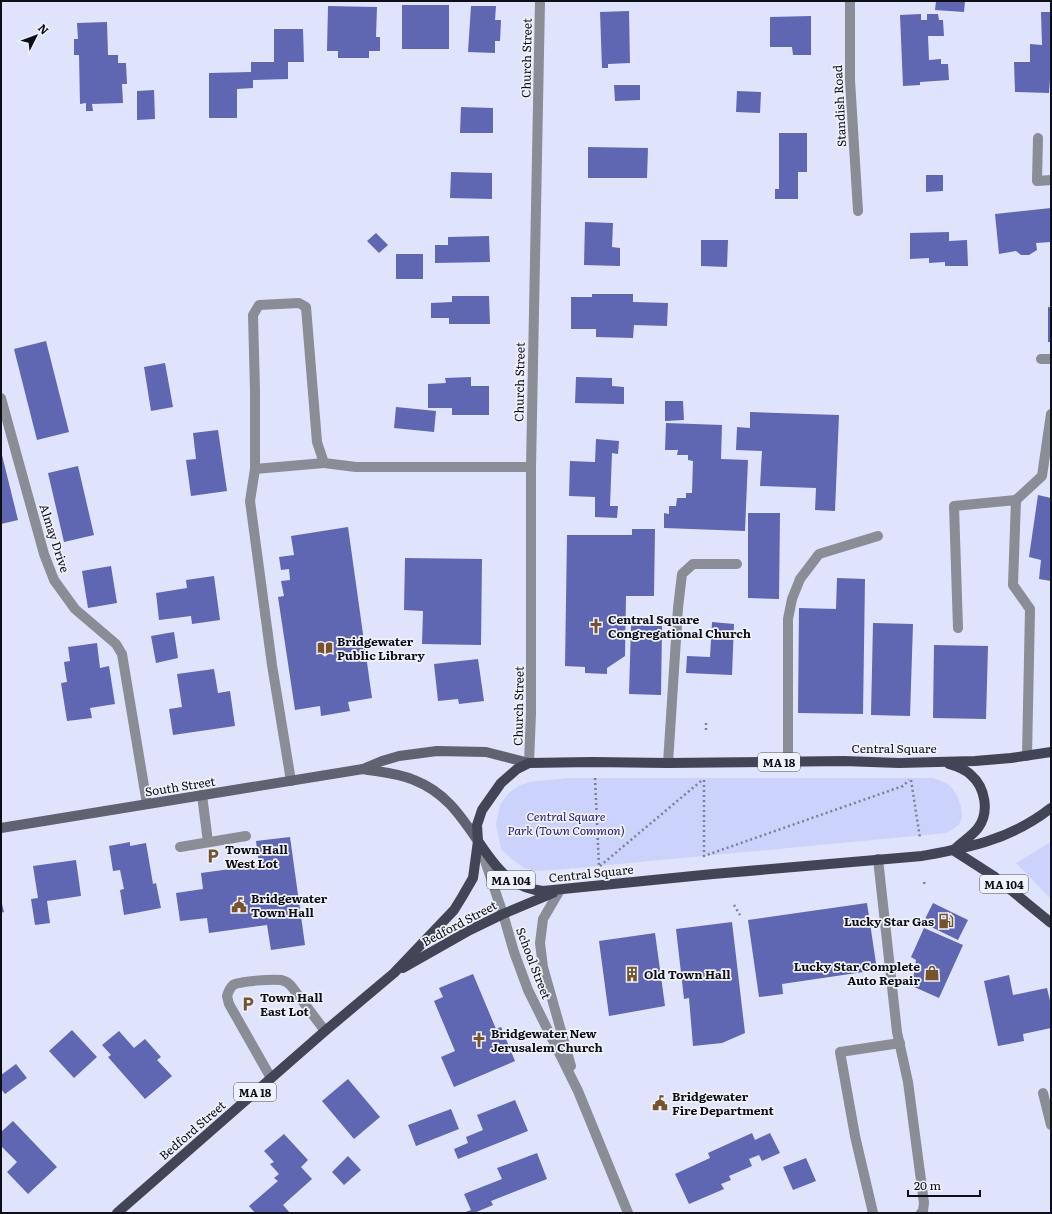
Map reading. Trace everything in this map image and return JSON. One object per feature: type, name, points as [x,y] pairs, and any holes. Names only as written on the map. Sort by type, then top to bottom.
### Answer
[{"type":"main road","name":"South Street","points":[[1,828],[363,769],[398,756],[412,754],[445,751],[486,752],[530,763]]},
{"type":"main road","name":"Central Square","points":[[1051,752],[975,762],[942,761],[899,763],[844,761],[530,763],[517,769],[501,783],[482,810],[477,825],[478,841],[500,871],[516,883],[532,890],[543,891],[713,874],[922,856],[988,841],[1016,830],[1051,808]]},
{"type":"main road","points":[[942,761],[970,774],[978,783],[984,802],[985,811],[978,828],[953,850]]},
{"type":"main road","name":"South Street","points":[[363,769],[413,779],[426,785],[448,801],[459,813],[478,841]]},
{"type":"main road","name":"Bedford Street","points":[[117,1213],[325,1031],[394,973],[454,910],[473,878],[478,841]]},
{"type":"main road","name":"MA 104","points":[[953,850],[995,876],[1051,923]]},
{"type":"main road","name":"Bedford Street","points":[[394,973],[470,930],[503,914],[560,890]]},
{"type":"street","name":"Church Street","points":[[530,763],[531,467],[540,1]]},
{"type":"street","name":"Standish Road","points":[[850,1],[850,80],[858,211]]},
{"type":"street","points":[[1038,138],[1037,181],[1051,180]]},
{"type":"street","points":[[291,781],[272,665],[250,501],[255,469],[253,315],[259,305],[299,303],[306,307],[317,442],[324,463]]},
{"type":"street","name":"Almay Drive","points":[[1,398],[44,554],[54,580],[75,609],[116,644],[122,654],[147,804]]},
{"type":"street","points":[[958,628],[954,506],[1016,500],[1042,476],[1051,414]]},
{"type":"street","points":[[255,469],[324,463],[356,467],[531,467]]},
{"type":"street","points":[[1016,500],[1013,585],[1030,609],[1027,756]]},
{"type":"street","points":[[788,762],[788,620],[792,599],[800,578],[819,554],[878,536]]},
{"type":"street","points":[[668,763],[678,608],[682,574],[693,564],[737,564]]},
{"type":"street","points":[[202,795],[208,842]]},
{"type":"street","points":[[180,847],[246,836]]},
{"type":"street","name":"School Street","points":[[478,841],[528,990],[578,1091],[628,1213]]},
{"type":"street","points":[[878,859],[896,1024],[908,1082],[924,1203],[923,1211],[921,1213]]},
{"type":"street","name":"School Street","points":[[560,890],[543,918],[540,943],[543,967],[578,1091]]},
{"type":"street","points":[[271,1078],[229,1004],[227,996],[234,985],[242,982],[281,980],[288,982],[325,1031]]},
{"type":"street","points":[[873,1213],[855,1136],[840,1052],[900,1043]]},
{"type":"street","points":[[1043,1093],[1051,1125]]},
{"type":"path","points":[[706,723],[706,731]]},
{"type":"path","points":[[592,762],[595,777],[600,866],[596,886]]},
{"type":"path","points":[[600,866],[704,777],[704,856],[903,786],[911,777],[920,838]]},
{"type":"path","points":[[924,882],[925,886]]},
{"type":"path","points":[[734,905],[740,914]]},
{"type":"green space","name":"Central Square Park (Town Common)","points":[[567,778],[933,778],[946,783],[953,789],[960,804],[962,815],[959,824],[946,833],[566,869],[537,871],[524,868],[501,849],[496,824],[500,805],[508,794],[518,786],[530,782]]},
{"type":"green space","points":[[1051,842],[1051,899],[1016,863]]},
{"type":"building","points":[[936,1],[965,1],[964,12],[935,10]]},
{"type":"building","points":[[402,5],[449,5],[449,49],[402,49]]},
{"type":"building","points":[[328,6],[377,7],[376,37],[380,37],[380,51],[369,51],[369,58],[338,58],[338,51],[327,51]]},
{"type":"building","points":[[471,6],[496,6],[495,20],[501,20],[500,41],[495,41],[495,53],[468,52]]},
{"type":"building","points":[[629,11],[630,63],[608,64],[608,68],[602,68],[600,12]]},
{"type":"building","points":[[1041,12],[1051,12],[1051,79],[1049,93],[1015,92],[1014,62],[1030,62],[1030,44],[1042,45]]},
{"type":"building","points":[[921,14],[921,20],[927,20],[927,14],[938,14],[939,20],[943,20],[944,36],[928,36],[929,60],[941,59],[941,64],[948,64],[949,80],[920,82],[920,85],[903,86],[900,15]]},
{"type":"building","points":[[811,16],[811,55],[793,55],[792,47],[770,47],[770,17]]},
{"type":"building","points":[[107,22],[108,55],[118,55],[118,63],[126,63],[127,84],[122,84],[123,103],[92,104],[93,111],[86,111],[86,103],[80,104],[79,55],[74,55],[74,39],[78,39],[77,23]]},
{"type":"building","points":[[274,29],[303,29],[304,62],[288,62],[288,79],[253,80],[253,88],[237,89],[237,118],[209,118],[209,73],[251,72],[251,62],[274,62]]},
{"type":"building","points":[[614,85],[640,85],[640,100],[615,101]]},
{"type":"building","points":[[154,90],[155,119],[137,120],[137,91]]},
{"type":"building","points":[[737,91],[761,92],[760,113],[736,112]]},
{"type":"building","points":[[461,107],[493,108],[493,133],[460,133]]},
{"type":"building","points":[[779,133],[807,133],[807,172],[798,172],[798,199],[775,199],[775,189],[779,189]]},
{"type":"building","points":[[588,147],[648,148],[647,178],[588,178]]},
{"type":"building","points":[[451,172],[492,173],[492,199],[450,198]]},
{"type":"building","points":[[926,175],[943,175],[943,191],[926,192]]},
{"type":"building","points":[[1051,208],[1051,242],[1036,243],[1037,250],[1029,255],[1021,255],[1016,251],[999,254],[995,214]]},
{"type":"building","points":[[585,222],[613,223],[612,247],[620,248],[620,266],[584,265]]},
{"type":"building","points":[[949,232],[949,241],[967,240],[968,266],[945,266],[945,262],[929,263],[929,258],[910,259],[910,233]]},
{"type":"building","points":[[376,233],[388,245],[379,253],[367,241]]},
{"type":"building","points":[[489,236],[490,262],[435,263],[435,245],[448,245],[448,237]]},
{"type":"building","points":[[701,240],[728,240],[727,267],[701,266]]},
{"type":"building","points":[[396,254],[423,254],[423,279],[396,279]]},
{"type":"building","points":[[592,294],[633,294],[633,302],[668,303],[667,326],[634,325],[633,338],[596,337],[596,329],[571,329],[571,297],[592,297]]},
{"type":"building","points":[[452,296],[489,296],[490,324],[449,324],[449,318],[431,318],[431,303],[452,302]]},
{"type":"building","points":[[1048,307],[1051,307],[1051,342],[1048,342]]},
{"type":"building","points":[[46,341],[69,432],[37,440],[14,349]]},
{"type":"building","points":[[165,363],[173,407],[151,411],[144,367]]},
{"type":"building","points":[[471,377],[471,386],[489,386],[489,415],[452,415],[452,408],[428,408],[428,384],[446,383],[445,378]]},
{"type":"building","points":[[576,377],[612,378],[612,386],[624,387],[624,404],[575,403]]},
{"type":"building","points":[[665,401],[683,401],[684,420],[665,421]]},
{"type":"building","points":[[396,407],[436,411],[434,432],[394,428]]},
{"type":"building","points":[[750,412],[839,415],[835,511],[815,510],[816,488],[760,486],[762,451],[736,450],[737,427],[750,428]]},
{"type":"building","points":[[666,423],[722,425],[721,459],[748,460],[745,531],[664,528],[664,513],[669,514],[669,506],[676,506],[677,498],[686,498],[686,493],[692,493],[693,461],[688,460],[688,455],[677,455],[678,450],[665,450]]},
{"type":"building","points":[[218,430],[227,491],[191,496],[186,460],[196,459],[193,433]]},
{"type":"building","points":[[596,439],[619,441],[618,454],[612,453],[610,506],[618,506],[617,518],[595,517],[595,497],[569,496],[570,461],[595,462]]},
{"type":"building","points":[[1,451],[18,520],[1,524]]},
{"type":"building","points":[[78,466],[94,535],[64,542],[48,473]]},
{"type":"building","points":[[1038,495],[1051,498],[1051,581],[1039,579],[1041,560],[1029,557]]},
{"type":"building","points":[[748,513],[780,513],[779,599],[748,598]]},
{"type":"building","name":"Bridgewater Public Library","points":[[348,527],[372,698],[348,702],[350,711],[321,716],[320,706],[295,710],[278,597],[284,596],[281,581],[290,580],[289,569],[281,570],[279,557],[294,555],[291,536]]},
{"type":"building","name":"Central Square Congregational Church","points":[[632,529],[655,529],[654,596],[626,596],[625,656],[607,668],[607,674],[585,673],[585,667],[565,666],[567,535],[632,535]]},
{"type":"building","points":[[405,558],[482,559],[481,645],[422,644],[423,611],[404,610]]},
{"type":"building","points":[[111,566],[117,603],[88,608],[82,571]]},
{"type":"building","points":[[214,576],[220,620],[192,624],[191,616],[159,620],[156,593],[187,588],[186,580]]},
{"type":"building","points":[[837,578],[865,579],[863,714],[798,713],[799,608],[836,609]]},
{"type":"building","points":[[712,622],[734,624],[732,675],[686,673],[687,656],[710,657]]},
{"type":"building","points":[[873,623],[913,624],[910,716],[871,715]]},
{"type":"building","points":[[631,625],[662,626],[661,695],[629,694]]},
{"type":"building","points":[[174,632],[178,658],[156,663],[151,636]]},
{"type":"building","points":[[97,643],[100,668],[109,666],[115,704],[90,708],[92,718],[67,721],[61,683],[67,682],[64,662],[70,661],[68,647]]},
{"type":"building","points":[[934,645],[988,646],[986,719],[933,718]]},
{"type":"building","points":[[478,659],[484,701],[459,704],[458,699],[438,701],[434,664]]},
{"type":"building","points":[[214,669],[218,693],[230,691],[235,726],[173,735],[169,709],[182,707],[177,674]]},
{"type":"building","name":"Bridgewater Town Hall","points":[[290,837],[305,945],[271,950],[267,925],[209,933],[207,918],[180,921],[176,893],[203,889],[201,873],[259,865],[256,841]]},
{"type":"building","points":[[130,842],[130,846],[146,843],[153,884],[156,883],[161,908],[124,915],[120,890],[124,889],[120,870],[113,871],[109,846]]},
{"type":"building","points":[[76,860],[81,896],[47,901],[50,923],[35,925],[31,899],[38,898],[33,866]]},
{"type":"building","points":[[1,900],[4,912],[1,913]]},
{"type":"building","points":[[867,903],[877,970],[782,984],[783,994],[759,997],[748,920]]},
{"type":"building","points":[[933,903],[968,920],[958,940],[923,923]]},
{"type":"building","points":[[732,922],[745,1033],[722,1043],[693,1046],[689,998],[684,999],[676,929]]},
{"type":"building","name":"Lucky Star Complete Auto Repair","points":[[924,928],[963,945],[939,998],[912,986],[916,960],[911,957]]},
{"type":"building","name":"Old Town Hall","points":[[655,933],[665,1006],[609,1016],[599,941]]},
{"type":"building","name":"Bridgewater New Jerusalem Church","points":[[473,974],[496,1029],[501,1027],[515,1061],[454,1087],[441,1057],[455,1051],[434,1001],[443,997],[439,988]]},
{"type":"building","points":[[1009,975],[1013,995],[1047,988],[1051,1005],[1051,1028],[1023,1034],[1024,1041],[998,1046],[984,981]]},
{"type":"building","points":[[72,1030],[97,1057],[74,1078],[49,1051]]},
{"type":"building","points":[[119,1031],[134,1048],[145,1039],[161,1057],[157,1060],[172,1076],[145,1099],[108,1057],[111,1055],[102,1045]]},
{"type":"building","points":[[16,1064],[27,1078],[5,1094],[1,1089],[1,1075]]},
{"type":"building","points":[[348,1079],[380,1117],[354,1139],[322,1101]]},
{"type":"building","points":[[515,1100],[528,1131],[458,1159],[454,1149],[468,1143],[466,1137],[483,1130],[477,1115]]},
{"type":"building","points":[[451,1109],[459,1129],[416,1146],[408,1125]]},
{"type":"building","points":[[13,1121],[57,1167],[28,1194],[7,1172],[17,1162],[1,1146],[1,1132]]},
{"type":"building","points":[[752,1133],[755,1140],[770,1133],[780,1153],[762,1161],[759,1155],[749,1159],[752,1166],[729,1176],[731,1180],[721,1184],[724,1189],[689,1204],[675,1174],[710,1158],[708,1153]]},
{"type":"building","points":[[284,1134],[308,1160],[301,1167],[312,1179],[283,1205],[290,1213],[255,1213],[249,1206],[278,1181],[274,1178],[279,1174],[270,1164],[274,1162],[264,1151]]},
{"type":"building","points":[[537,1153],[547,1179],[491,1201],[493,1205],[474,1213],[463,1213],[471,1210],[464,1194],[502,1179],[497,1168]]},
{"type":"building","points":[[348,1156],[361,1170],[344,1185],[332,1172]]},
{"type":"building","points":[[806,1158],[816,1181],[793,1190],[783,1167]]},
{"type":"place","name":"Central Square Congregational Church","points":[[596,626]]},
{"type":"place","name":"Bridgewater Public Library","points":[[325,648]]},
{"type":"place","name":"Town Hall West Lot","points":[[213,856]]},
{"type":"place","name":"Bridgewater Town Hall","points":[[239,905]]},
{"type":"place","name":"Lucky Star Gas","points":[[946,921]]},
{"type":"place","name":"Lucky Star Complete Auto Repair","points":[[932,973]]},
{"type":"place","name":"Old Town Hall","points":[[632,974]]},
{"type":"place","name":"Town Hall East Lot","points":[[248,1004]]},
{"type":"place","name":"Bridgewater New Jerusalem Church","points":[[479,1040]]},
{"type":"place","name":"Bridgewater Fire Department","points":[[660,1103]]}]
